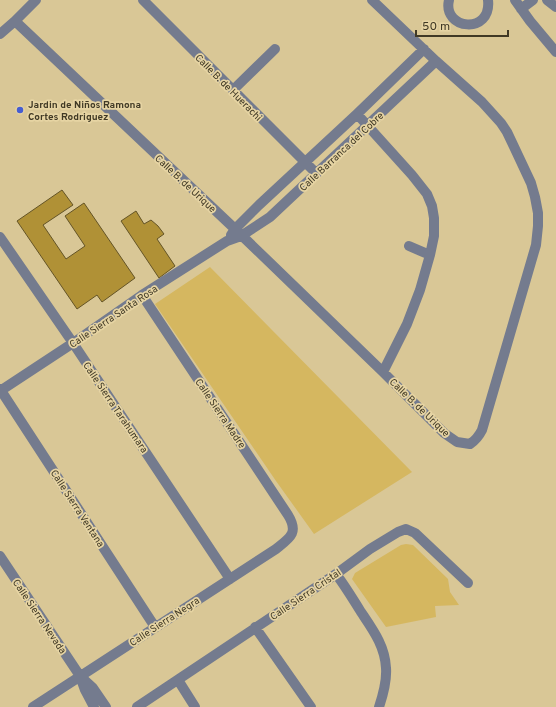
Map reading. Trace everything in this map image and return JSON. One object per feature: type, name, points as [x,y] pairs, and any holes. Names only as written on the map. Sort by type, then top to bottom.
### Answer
[{"type":"street","points":[[0,34],[36,0]]},
{"type":"street","name":"Calle B. de Huerachi","points":[[142,0],[316,173]]},
{"type":"street","points":[[449,0],[448,9],[454,19],[470,25],[475,24],[485,17],[488,12],[489,0]]},
{"type":"street","points":[[515,0],[530,21],[556,52]]},
{"type":"street","points":[[521,9],[533,0]]},
{"type":"street","points":[[547,0],[556,8]]},
{"type":"street","name":"Calle B. de Urique","points":[[15,21],[238,232],[444,433],[457,442],[470,444],[479,436],[482,430],[536,245],[538,213],[535,197],[531,183],[507,132],[501,123],[482,102],[436,61],[379,2]]},
{"type":"street","points":[[233,90],[275,49]]},
{"type":"street","name":"Calle Barranca del Cobre","points":[[238,232],[305,163],[424,49]]},
{"type":"street","name":"Calle Barranca del Cobre","points":[[238,232],[270,217],[436,61]]},
{"type":"street","points":[[357,114],[412,175],[427,194],[432,206],[434,218],[434,236],[420,290],[407,324],[383,372]]},
{"type":"street","name":"Calle Sierra Santa Rosa","points":[[0,390],[227,241],[238,232]]},
{"type":"street","name":"Calle Sierra Tarahumara","points":[[0,237],[73,343],[230,579]]},
{"type":"street","points":[[409,246],[430,255]]},
{"type":"street","name":"Calle Sierra Madre","points":[[142,296],[288,514],[293,525],[293,532]]},
{"type":"street","name":"Calle Sierra Ventana","points":[[0,390],[155,627]]},
{"type":"street","name":"Calle Sierra Cristal","points":[[137,707],[336,574],[370,549],[398,532],[406,529],[415,533],[468,583]]},
{"type":"street","name":"Calle Sierra Negra","points":[[33,707],[276,549],[291,536],[293,532]]},
{"type":"street","name":"Calle Sierra Nevada","points":[[0,556],[80,676],[93,688],[106,707]]},
{"type":"street","points":[[336,574],[381,644],[385,657],[386,669],[385,682],[378,707]]},
{"type":"street","points":[[255,627],[310,707]]},
{"type":"street","name":"Calle Sierra Nevada","points":[[80,676],[85,690],[94,707]]},
{"type":"street","points":[[178,680],[195,707]]},
{"type":"shaded area","points":[[210,267],[412,472],[314,534],[155,304]]},
{"type":"shaded area","points":[[401,545],[413,545],[448,579],[450,592],[459,605],[435,606],[436,617],[386,627],[352,579],[355,573]]},
{"type":"building","points":[[62,190],[73,205],[43,225],[66,259],[85,246],[65,216],[84,203],[135,278],[102,302],[97,295],[77,309],[17,221]]},
{"type":"building","points":[[136,211],[144,224],[151,220],[164,234],[157,239],[175,266],[159,278],[121,221]]},
{"type":"place","name":"Jardin de Niños Ramona Cortes Rodriguez","points":[[20,110]]}]
